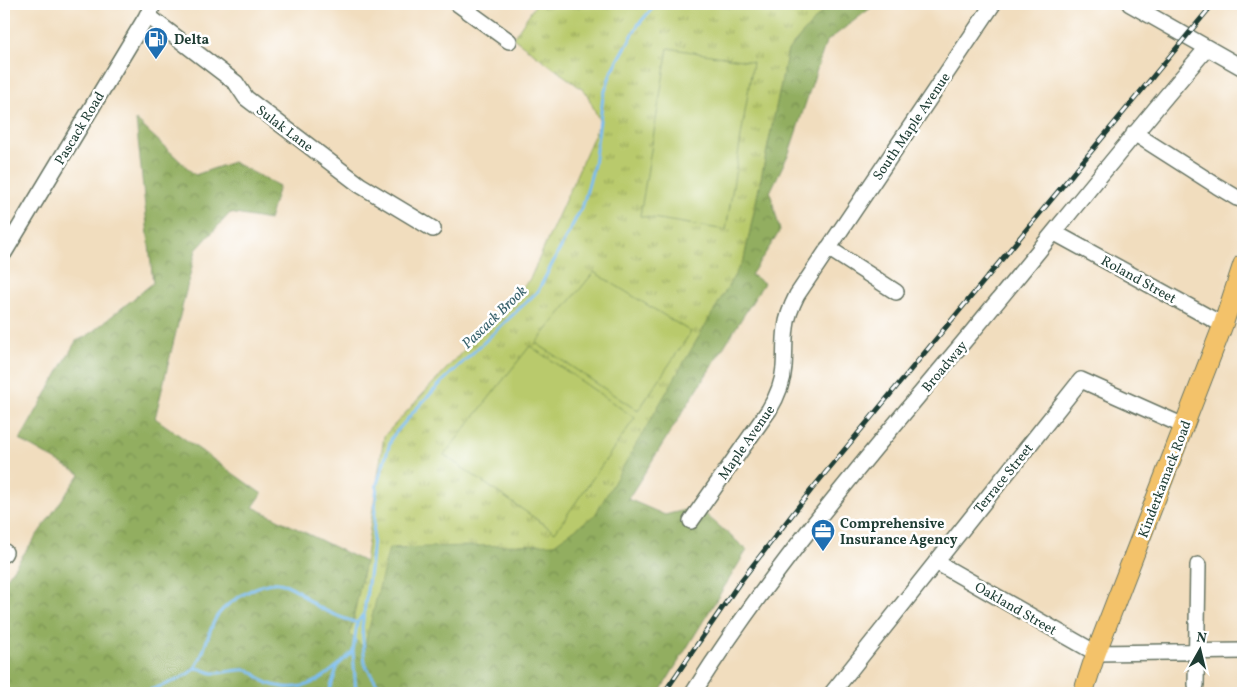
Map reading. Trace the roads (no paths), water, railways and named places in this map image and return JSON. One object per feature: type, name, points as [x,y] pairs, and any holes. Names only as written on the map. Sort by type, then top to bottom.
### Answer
[{"type":"main road","name":"Kinderkamack Road","points":[[1084,693],[1096,653],[1223,326],[1243,264]]},
{"type":"street","points":[[458,4],[509,41]]},
{"type":"street","name":"South Maple Avenue","points":[[828,248],[993,4]]},
{"type":"street","points":[[1140,6],[1243,68]]},
{"type":"street","name":"Sulak Lane","points":[[150,9],[236,83],[246,98],[360,185],[433,229]]},
{"type":"street","name":"Pascack Road","points":[[4,253],[150,9]]},
{"type":"street","name":"Broadway","points":[[693,693],[758,599],[856,471],[1207,48]]},
{"type":"street","points":[[1134,134],[1243,200]]},
{"type":"street","name":"Roland Street","points":[[1054,233],[1223,326]]},
{"type":"street","points":[[828,248],[896,292]]},
{"type":"street","name":"Maple Avenue","points":[[691,521],[776,398],[782,384],[786,326],[790,310],[797,295],[828,248]]},
{"type":"street","name":"Terrace Street","points":[[832,693],[1081,380],[1184,426]]},
{"type":"street","name":"Oakland Street","points":[[936,562],[1096,653]]},
{"type":"street","points":[[1196,685],[1198,565]]},
{"type":"street","points":[[1096,653],[1243,651]]},
{"type":"waterway","name":"Pascack Brook","points":[[383,693],[365,665],[362,627],[371,562],[377,484],[392,437],[443,381],[538,291],[583,205],[594,165],[603,97],[611,73],[638,25],[656,4]]},
{"type":"waterway","name":"Pascack Brook","points":[[142,693],[176,680],[194,669],[201,658],[217,616],[245,593],[255,588],[272,583],[285,584],[320,608],[357,623],[364,613]]},
{"type":"waterway","points":[[356,693],[353,651],[357,623]]},
{"type":"waterway","points":[[195,668],[213,673],[248,670],[267,683],[281,687],[304,686],[325,676],[353,651]]},
{"type":"waterway","points":[[329,693],[337,668]]},
{"type":"railway","points":[[664,693],[740,582],[812,489],[1213,4]]},
{"type":"place","name":"Delta","points":[[156,60]]},
{"type":"place","name":"Comprehensive Insurance Agency","points":[[823,552]]}]
